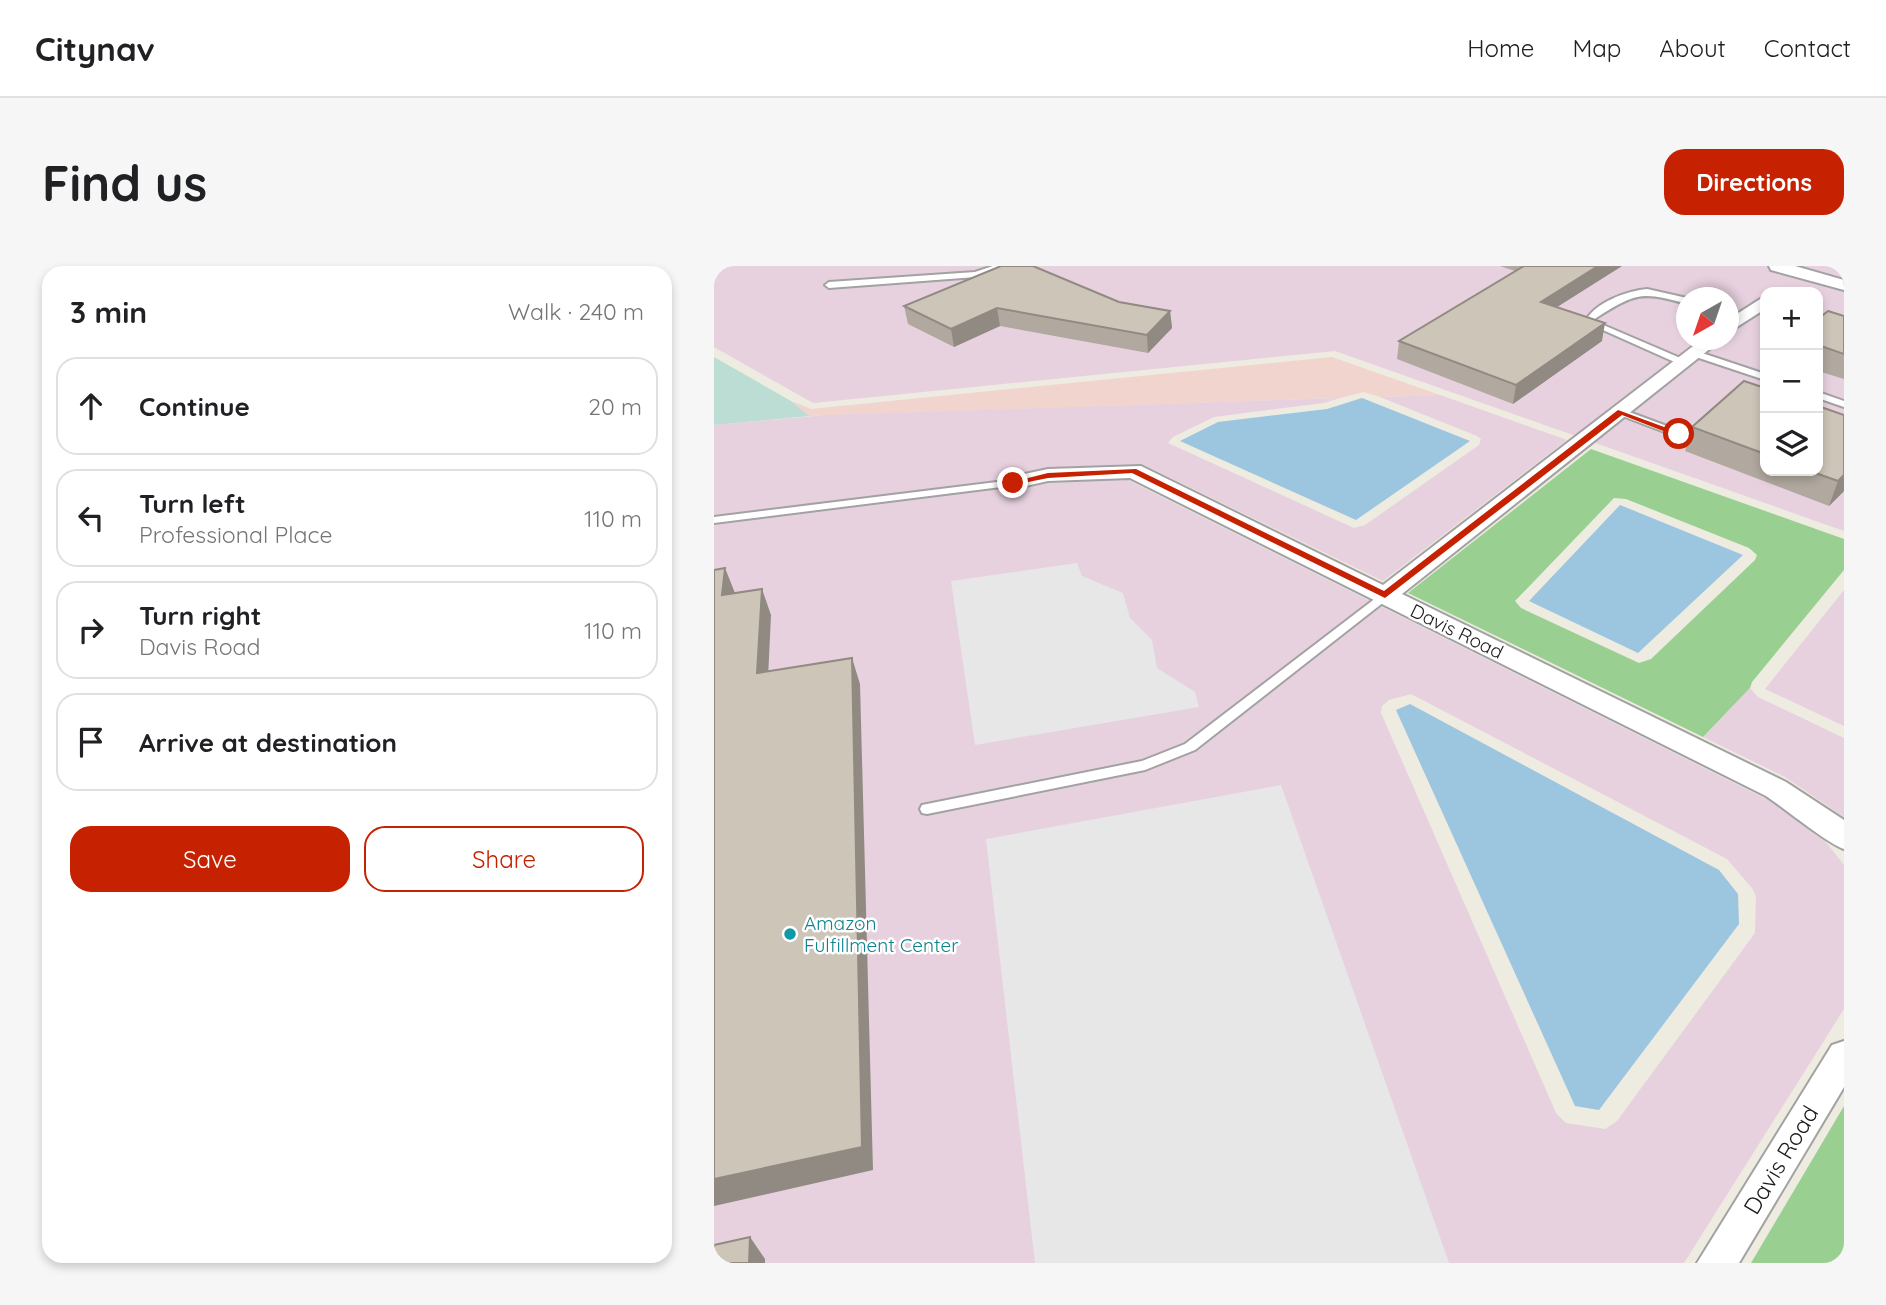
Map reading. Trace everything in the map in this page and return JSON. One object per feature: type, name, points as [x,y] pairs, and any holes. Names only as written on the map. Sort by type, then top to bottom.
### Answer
[{"type":"street","points":[[1777,266],[1807,270],[1844,285]]},
{"type":"street","points":[[1785,286],[1807,270]]},
{"type":"street","points":[[1739,316],[1760,305]]},
{"type":"street","points":[[1385,595],[1699,350]]},
{"type":"street","name":"Davis Road","points":[[1013,483],[1048,475],[1133,471],[1776,789],[1836,829],[1844,838]]},
{"type":"street","name":"Davis Road","points":[[1717,1263],[1844,1056]]},
{"type":"lane","points":[[829,285],[976,274],[1002,266]]},
{"type":"lane","points":[[1676,298],[1649,289],[1632,292],[1592,316],[1589,322],[1688,358],[1760,376]]},
{"type":"lane","points":[[1823,397],[1844,404]]},
{"type":"lane","points":[[1621,412],[1679,434]]},
{"type":"lane","points":[[714,520],[1013,483]]},
{"type":"lane","points":[[927,809],[1145,765],[1190,747],[1385,595]]},
{"type":"shaded area","points":[[714,266],[1844,266],[1844,531],[1335,351],[813,403],[714,347]]},
{"type":"shaded area","points":[[714,357],[791,401],[809,416],[714,425]]},
{"type":"shaded area","points":[[1332,357],[1440,395],[1380,397],[1364,392],[1340,398],[809,416],[791,401],[811,409]]},
{"type":"shaded area","points":[[1440,395],[1567,440],[1383,581],[1144,465],[1046,468],[996,479],[1000,494],[1049,483],[1126,479],[1766,799],[1822,837],[1844,865],[1844,1009],[1684,1263],[714,1263],[714,425],[826,415],[1340,398],[1324,403],[1214,417],[1173,437],[1168,443],[1354,528],[1365,525],[1479,445],[1481,439],[1380,397]],"holes":[[[1411,694],[1727,859],[1756,896],[1755,933],[1617,1121],[1605,1129],[1566,1123],[1556,1113],[1381,713],[1382,706],[1389,700]]]},
{"type":"shaded area","points":[[1362,398],[1470,441],[1356,520],[1180,441],[1218,422],[1327,409]]},
{"type":"shaded area","points":[[1620,505],[1743,555],[1638,653],[1529,601]]},
{"type":"shaded area","points":[[1077,563],[1082,576],[1123,593],[1130,618],[1152,640],[1157,668],[1195,692],[1199,707],[975,745],[951,581]]},
{"type":"shaded area","points":[[1844,590],[1844,726],[1765,689]]},
{"type":"shaded area","points":[[1750,688],[1758,697],[1844,738],[1844,817],[1785,777],[1703,737]]},
{"type":"shaded area","points":[[1410,704],[1719,870],[1738,894],[1739,924],[1599,1110],[1575,1106],[1396,710]]},
{"type":"shaded area","points":[[1281,785],[1449,1263],[1035,1263],[986,839]]},
{"type":"green space","points":[[1591,449],[1844,539],[1844,570],[1752,682],[1750,688],[1703,737],[1408,593]],"holes":[[[1614,498],[1626,499],[1749,548],[1757,555],[1755,560],[1651,659],[1639,663],[1521,608],[1515,601]]]},
{"type":"green space","points":[[1844,1106],[1844,1263],[1751,1263]]},
{"type":"building","points":[[1001,266],[1033,266],[1119,302],[1170,311],[1147,335],[997,308],[951,329],[904,306]]},
{"type":"building","points":[[1524,266],[1598,266],[1541,302],[1605,323],[1516,385],[1399,341]]},
{"type":"building","points":[[1828,311],[1844,316],[1844,354],[1823,347],[1823,315]]},
{"type":"building","points":[[1744,381],[1760,386],[1760,452],[1692,427]]},
{"type":"building","points":[[1823,408],[1844,415],[1844,475],[1838,481],[1823,476]]},
{"type":"building","name":"Amazon Fulfillment Center","points":[[725,568],[722,595],[762,589],[757,673],[852,658],[862,1147],[714,1179],[714,570]]},
{"type":"building","points":[[750,1237],[749,1263],[714,1263],[714,1245]]},
{"type":"place","name":"Amazon Fulfillment Center","points":[[790,934]]},
{"type":"route","points":[[1013,483],[1048,475],[1133,471],[1385,595],[1621,412],[1679,434]]}]
